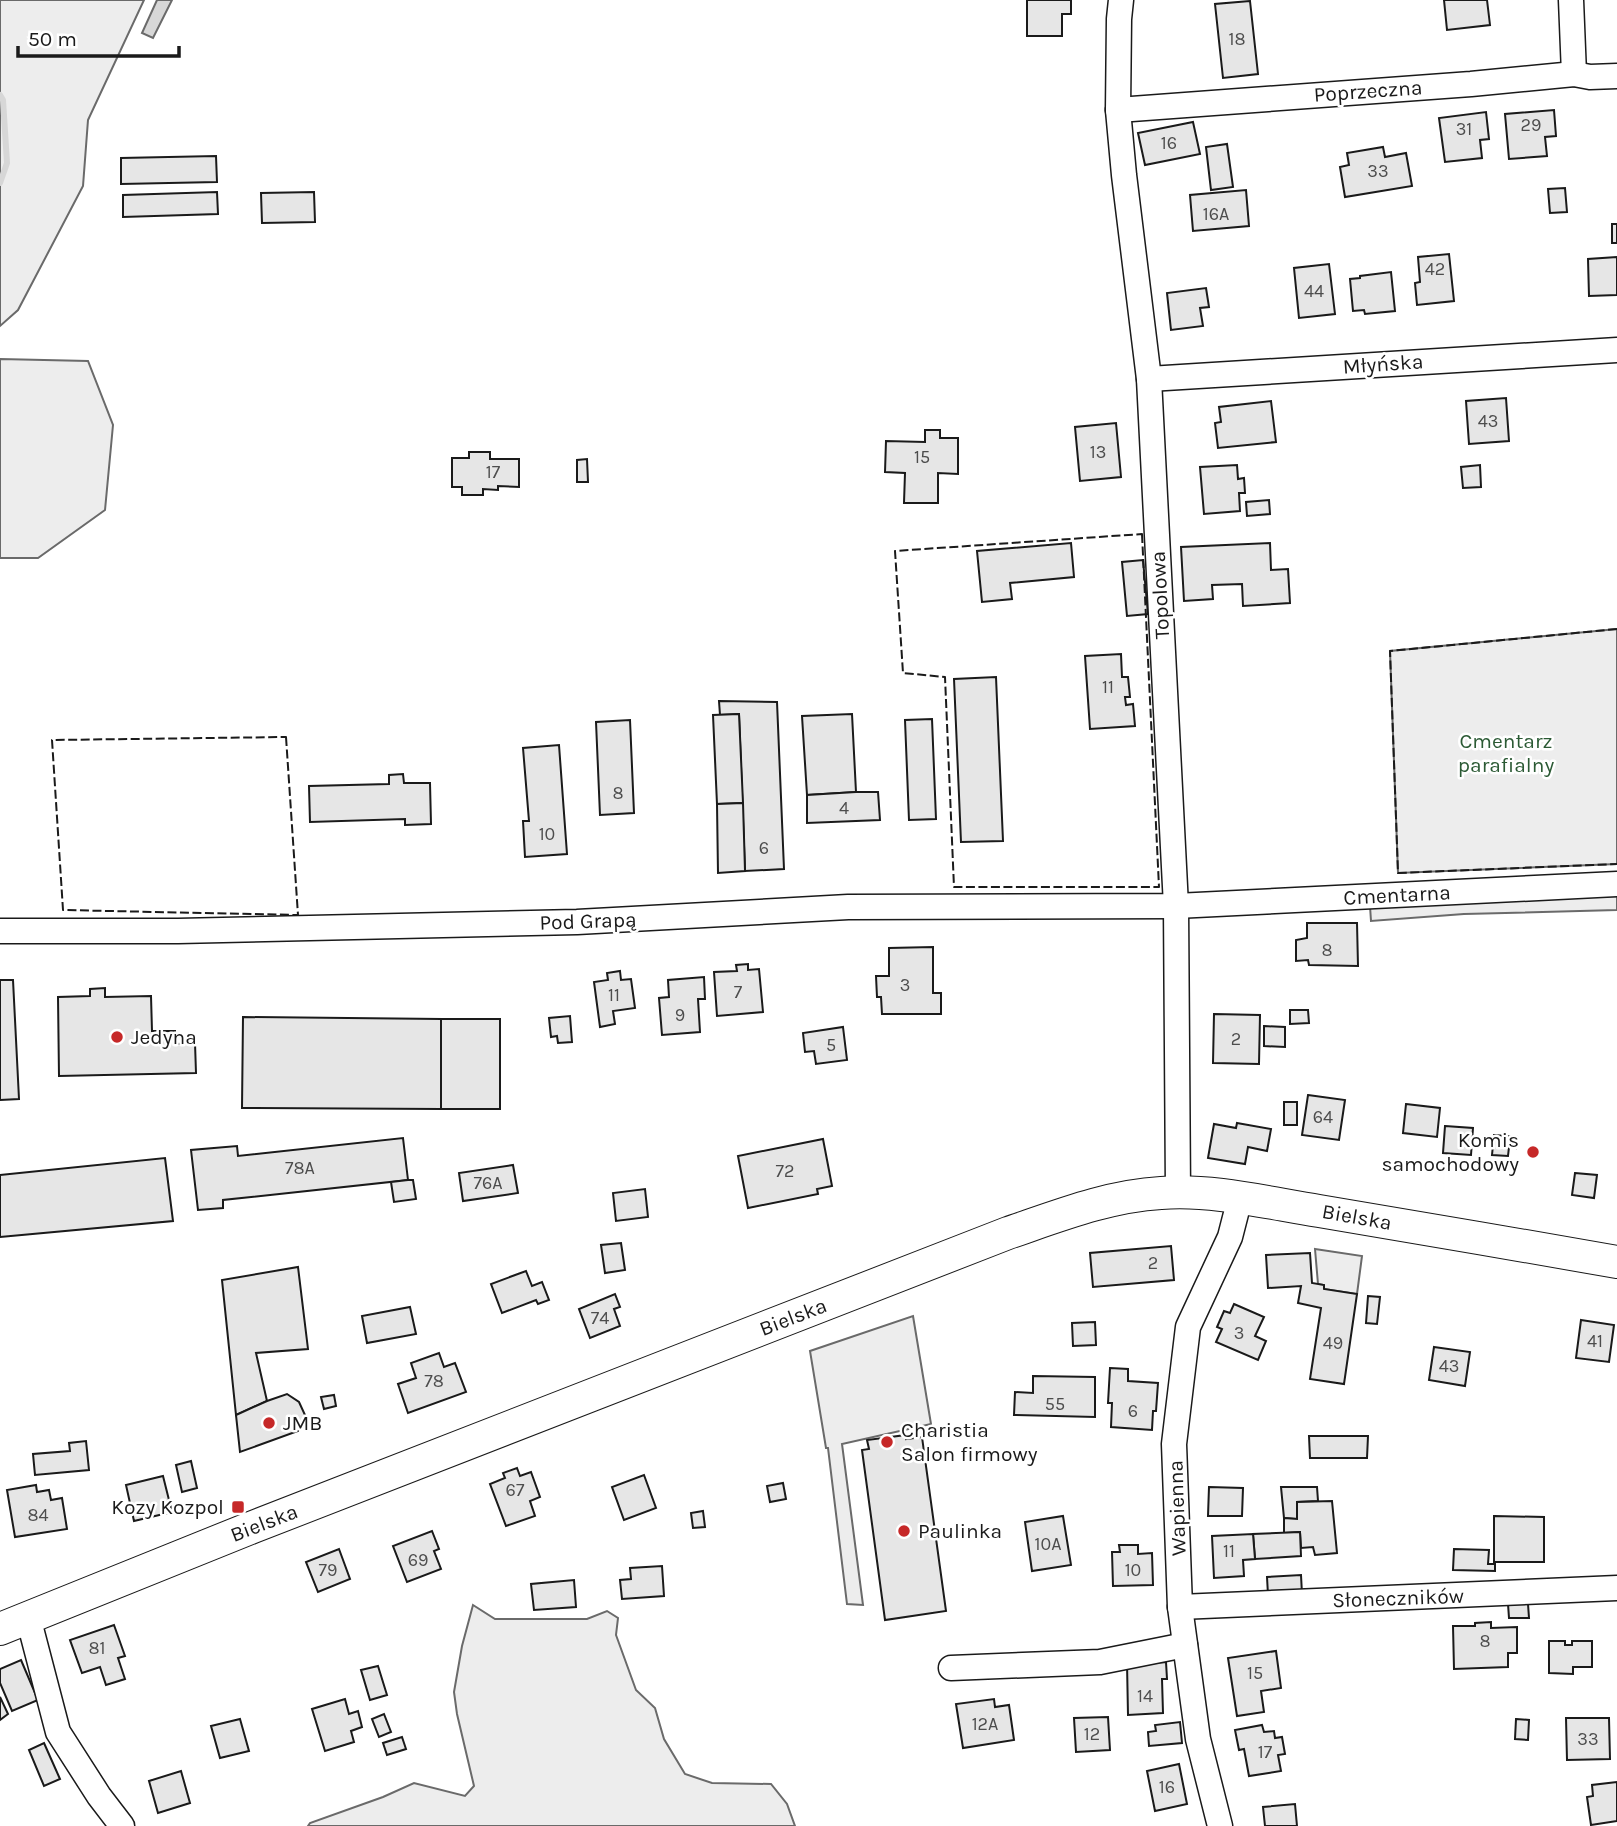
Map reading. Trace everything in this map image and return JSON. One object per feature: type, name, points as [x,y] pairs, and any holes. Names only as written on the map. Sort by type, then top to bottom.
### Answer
[{"type":"main road","name":"Bielska","points":[[14,1623],[1008,1233],[1093,1205],[1147,1194],[1201,1193],[1617,1262]]},
{"type":"street","name":"Topolowa","points":[[1121,0],[1118,110],[1149,379],[1177,906],[1178,1193]]},
{"type":"street","points":[[1571,0],[1574,74]]},
{"type":"street","name":"Poprzeczna","points":[[1118,110],[1574,74],[1590,77],[1617,76]]},
{"type":"street","name":"Młyńska","points":[[1149,379],[1617,350]]},
{"type":"street","name":"Cmentarna","points":[[1177,906],[1617,884]]},
{"type":"street","name":"Pod Grapą","points":[[0,931],[178,931],[577,922],[848,907],[1177,906]]},
{"type":"street","name":"Wapienna","points":[[1220,1826],[1198,1739],[1180,1607],[1174,1444],[1188,1327],[1230,1237],[1240,1198]]},
{"type":"street","name":"Słoneczników","points":[[1180,1607],[1617,1588]]},
{"type":"street","points":[[14,1623],[58,1732],[99,1796],[122,1826]]},
{"type":"street","points":[[951,1668],[1100,1662],[1185,1646]]},
{"type":"shaded area","points":[[0,0],[144,0],[88,120],[83,186],[18,310],[0,326]]},
{"type":"shaded area","points":[[157,0],[172,0],[153,38],[142,33]]},
{"type":"shaded area","points":[[0,359],[88,361],[113,425],[105,510],[38,558],[0,558]]},
{"type":"shaded area","name":"Cmentarz parafialny","points":[[1617,629],[1617,864],[1398,873],[1390,651]]},
{"type":"shaded area","points":[[1617,896],[1617,910],[1464,914],[1371,921],[1370,906]]},
{"type":"shaded area","points":[[1315,1249],[1362,1256],[1357,1294],[1324,1289],[1324,1285],[1318,1284]]},
{"type":"shaded area","points":[[913,1316],[931,1424],[842,1444],[863,1605],[847,1604],[828,1448],[810,1351]]},
{"type":"shaded area","points":[[473,1605],[495,1619],[587,1619],[607,1611],[618,1618],[616,1635],[636,1690],[655,1708],[664,1739],[685,1774],[712,1783],[771,1784],[787,1804],[795,1826],[308,1826],[414,1783],[465,1796],[474,1786],[454,1692]]},
{"type":"building","points":[[1027,0],[1071,0],[1071,14],[1062,14],[1062,36],[1027,36]]},
{"type":"building","points":[[1444,0],[1487,0],[1490,25],[1447,30]]},
{"type":"building","points":[[1250,1],[1258,74],[1223,78],[1215,4]]},
{"type":"building","points":[[1554,110],[1556,136],[1545,137],[1547,156],[1509,159],[1505,114]]},
{"type":"building","points":[[1486,112],[1489,139],[1480,140],[1482,158],[1445,162],[1439,118]]},
{"type":"building","points":[[1193,122],[1200,154],[1145,165],[1138,133]]},
{"type":"building","points":[[1227,144],[1233,187],[1211,190],[1206,147]]},
{"type":"building","points":[[1383,147],[1385,157],[1406,153],[1412,186],[1345,197],[1340,167],[1349,165],[1347,153]]},
{"type":"building","points":[[216,156],[217,182],[121,184],[121,158]]},
{"type":"building","points":[[1565,188],[1567,212],[1550,213],[1548,189]]},
{"type":"building","points":[[1246,190],[1249,226],[1193,231],[1190,195]]},
{"type":"building","points":[[217,192],[218,214],[123,217],[123,195]]},
{"type":"building","points":[[314,192],[315,222],[262,223],[261,193]]},
{"type":"building","points":[[1612,224],[1617,224],[1617,243],[1612,243]]},
{"type":"building","points":[[1449,254],[1454,301],[1417,305],[1415,283],[1420,282],[1418,257]]},
{"type":"building","points":[[1617,257],[1617,295],[1589,296],[1588,259]]},
{"type":"building","points":[[1329,264],[1335,314],[1299,318],[1294,268]]},
{"type":"building","points":[[1391,272],[1395,311],[1365,314],[1364,310],[1353,311],[1350,279]]},
{"type":"building","points":[[1206,288],[1209,307],[1200,308],[1203,326],[1171,330],[1167,293]]},
{"type":"building","points":[[1506,398],[1509,441],[1469,444],[1466,401]]},
{"type":"building","points":[[1271,401],[1276,442],[1218,448],[1215,423],[1221,422],[1219,407]]},
{"type":"building","points":[[1116,423],[1121,477],[1080,481],[1075,427]]},
{"type":"building","points":[[925,430],[940,430],[940,438],[958,438],[958,474],[938,473],[938,503],[904,503],[905,473],[885,472],[886,441],[925,442]]},
{"type":"building","points":[[469,452],[490,452],[490,459],[519,459],[519,487],[498,486],[498,490],[483,489],[483,495],[462,495],[462,487],[452,487],[452,458],[469,458]]},
{"type":"building","points":[[587,459],[588,482],[577,482],[577,460]]},
{"type":"building","points":[[1237,465],[1238,479],[1244,478],[1245,493],[1239,493],[1240,511],[1204,514],[1200,467]]},
{"type":"building","points":[[1480,465],[1481,487],[1463,488],[1461,467]]},
{"type":"building","points":[[1269,500],[1270,514],[1247,516],[1246,502]]},
{"type":"building","points":[[1071,543],[1074,577],[1010,583],[1012,599],[982,602],[977,551]]},
{"type":"building","points":[[1270,543],[1271,570],[1288,569],[1290,603],[1243,606],[1242,584],[1212,585],[1213,599],[1184,601],[1181,547]]},
{"type":"building","points":[[1143,560],[1148,614],[1127,616],[1122,562]]},
{"type":"building","points":[[1121,654],[1122,677],[1128,677],[1130,697],[1125,697],[1126,705],[1133,704],[1135,726],[1090,729],[1085,656]]},
{"type":"building","points":[[996,677],[1003,841],[961,842],[954,679]]},
{"type":"building","points":[[719,701],[777,702],[784,869],[745,871],[739,714],[720,715]]},
{"type":"building","points":[[739,714],[743,803],[717,804],[713,715]]},
{"type":"building","points":[[852,714],[856,792],[807,795],[802,716]]},
{"type":"building","points":[[932,719],[936,819],[909,820],[905,720]]},
{"type":"building","points":[[630,720],[634,813],[600,815],[596,722]]},
{"type":"building","points":[[559,745],[567,854],[525,857],[523,821],[529,821],[523,748]]},
{"type":"building","points":[[403,774],[404,783],[430,783],[431,824],[405,825],[405,819],[310,822],[309,786],[389,784],[389,775]]},
{"type":"building","points":[[878,792],[880,820],[807,823],[807,795]]},
{"type":"building","points":[[743,803],[745,871],[718,873],[717,804]]},
{"type":"building","points":[[1307,923],[1357,923],[1358,966],[1309,965],[1308,960],[1296,961],[1296,940],[1307,938]]},
{"type":"building","points":[[933,947],[933,993],[941,993],[941,1014],[882,1014],[881,997],[877,997],[876,976],[889,976],[889,948]]},
{"type":"building","points":[[748,964],[748,970],[759,969],[763,1012],[717,1016],[714,972],[737,971],[736,965]]},
{"type":"building","points":[[620,971],[621,980],[631,979],[635,1008],[613,1011],[615,1024],[600,1027],[594,982],[608,980],[607,973]]},
{"type":"building","points":[[704,977],[705,999],[698,999],[700,1032],[662,1035],[659,998],[669,997],[668,980]]},
{"type":"building","points":[[0,980],[13,980],[19,1099],[0,1100]]},
{"type":"building","name":"Jedyna","points":[[105,988],[105,997],[151,996],[152,1031],[175,1031],[175,1044],[195,1043],[196,1073],[59,1076],[58,997],[90,996],[90,989]]},
{"type":"building","points":[[1290,1010],[1308,1010],[1309,1023],[1290,1024]]},
{"type":"building","points":[[1214,1014],[1260,1015],[1259,1064],[1213,1063]]},
{"type":"building","points":[[570,1016],[572,1042],[558,1043],[557,1036],[551,1037],[549,1018]]},
{"type":"building","points":[[243,1017],[441,1019],[441,1109],[242,1108]]},
{"type":"building","points":[[441,1019],[500,1019],[500,1109],[441,1109]]},
{"type":"building","points":[[1264,1026],[1285,1027],[1285,1047],[1264,1046]]},
{"type":"building","points":[[843,1027],[847,1060],[816,1064],[814,1051],[805,1052],[803,1033]]},
{"type":"building","points":[[1308,1095],[1345,1100],[1339,1140],[1302,1135]]},
{"type":"building","points":[[1284,1102],[1297,1102],[1297,1125],[1284,1125]]},
{"type":"building","points":[[1406,1104],[1440,1108],[1437,1137],[1403,1133]]},
{"type":"building","points":[[1237,1123],[1271,1129],[1267,1151],[1248,1147],[1245,1164],[1208,1158],[1214,1124],[1236,1128]]},
{"type":"building","points":[[1445,1126],[1473,1128],[1471,1155],[1443,1153]]},
{"type":"building","points":[[1494,1135],[1517,1137],[1516,1148],[1509,1147],[1508,1156],[1492,1155]]},
{"type":"building","points":[[403,1138],[408,1180],[223,1200],[223,1208],[198,1210],[191,1150],[237,1146],[238,1156]]},
{"type":"building","points":[[823,1139],[832,1186],[817,1189],[818,1194],[748,1208],[738,1156]]},
{"type":"building","points":[[165,1158],[173,1221],[0,1237],[0,1175]]},
{"type":"building","points":[[513,1165],[518,1193],[463,1201],[459,1173]]},
{"type":"building","points":[[1575,1173],[1597,1175],[1594,1198],[1572,1195]]},
{"type":"building","points":[[413,1180],[416,1199],[394,1202],[391,1182]]},
{"type":"building","points":[[645,1189],[648,1217],[616,1221],[613,1193]]},
{"type":"building","points":[[621,1243],[625,1270],[605,1273],[601,1245]]},
{"type":"building","points":[[1171,1246],[1174,1280],[1093,1287],[1090,1253]]},
{"type":"building","points":[[1310,1253],[1312,1283],[1324,1285],[1324,1289],[1357,1294],[1344,1384],[1310,1379],[1321,1308],[1298,1303],[1301,1286],[1268,1288],[1266,1255]]},
{"type":"building","points":[[298,1267],[308,1349],[256,1353],[267,1401],[236,1415],[222,1280]]},
{"type":"building","points":[[526,1271],[532,1286],[542,1282],[549,1300],[538,1304],[536,1300],[502,1313],[491,1284]]},
{"type":"building","points":[[615,1294],[620,1307],[614,1309],[620,1326],[590,1338],[579,1309]]},
{"type":"building","points":[[1368,1296],[1380,1297],[1377,1324],[1366,1323]]},
{"type":"building","points":[[1234,1304],[1264,1317],[1255,1336],[1266,1341],[1258,1360],[1216,1342],[1222,1329],[1217,1327],[1224,1311],[1230,1313]]},
{"type":"building","points":[[410,1307],[416,1334],[367,1343],[362,1316]]},
{"type":"building","points":[[1581,1320],[1614,1325],[1609,1362],[1576,1358]]},
{"type":"building","points":[[1095,1322],[1096,1345],[1073,1346],[1072,1323]]},
{"type":"building","points":[[1434,1347],[1470,1352],[1465,1386],[1429,1380]]},
{"type":"building","points":[[439,1353],[444,1367],[455,1363],[466,1392],[408,1413],[398,1384],[416,1378],[411,1363]]},
{"type":"building","points":[[1110,1368],[1128,1369],[1128,1381],[1158,1383],[1152,1430],[1111,1427],[1112,1403],[1108,1403]]},
{"type":"building","points":[[1033,1376],[1095,1377],[1095,1417],[1014,1415],[1015,1392],[1033,1393]]},
{"type":"building","name":"JMB","points":[[287,1394],[299,1402],[305,1415],[298,1431],[240,1452],[236,1415]]},
{"type":"building","points":[[334,1395],[336,1406],[324,1409],[321,1397]]},
{"type":"building","name":"Paulinka","points":[[906,1435],[906,1439],[922,1437],[946,1611],[885,1620],[862,1450],[869,1449],[867,1440]]},
{"type":"building","points":[[1309,1436],[1368,1436],[1367,1458],[1310,1458]]},
{"type":"building","points":[[86,1441],[89,1470],[35,1475],[33,1454],[70,1451],[69,1443]]},
{"type":"building","points":[[191,1461],[197,1488],[182,1492],[176,1465]]},
{"type":"building","points":[[517,1468],[520,1476],[531,1472],[540,1497],[530,1501],[535,1516],[506,1526],[490,1484],[505,1478],[503,1473]]},
{"type":"building","points":[[644,1475],[656,1508],[624,1520],[612,1487]]},
{"type":"building","points":[[163,1476],[172,1512],[134,1521],[126,1485]]},
{"type":"building","points":[[783,1483],[786,1499],[770,1502],[767,1486]]},
{"type":"building","points":[[36,1485],[37,1492],[49,1490],[51,1500],[62,1498],[67,1529],[15,1537],[7,1490]]},
{"type":"building","points":[[1209,1487],[1243,1488],[1242,1516],[1208,1516]]},
{"type":"building","points":[[1281,1487],[1317,1487],[1318,1501],[1297,1502],[1297,1519],[1284,1518]]},
{"type":"building","points":[[1332,1501],[1337,1553],[1315,1555],[1313,1547],[1301,1548],[1300,1532],[1284,1533],[1284,1518],[1297,1519],[1297,1502]]},
{"type":"building","points":[[703,1511],[705,1527],[693,1528],[691,1513]]},
{"type":"building","points":[[1063,1516],[1071,1565],[1032,1571],[1025,1522]]},
{"type":"building","points":[[1494,1516],[1544,1517],[1544,1562],[1494,1562]]},
{"type":"building","points":[[432,1531],[439,1549],[434,1551],[441,1569],[407,1582],[393,1546]]},
{"type":"building","points":[[1300,1532],[1301,1556],[1255,1559],[1253,1534]]},
{"type":"building","points":[[1253,1534],[1255,1559],[1243,1560],[1244,1576],[1214,1578],[1212,1536]]},
{"type":"building","points":[[1119,1545],[1138,1545],[1138,1554],[1152,1553],[1153,1585],[1113,1586],[1112,1552],[1120,1552]]},
{"type":"building","points":[[339,1549],[350,1579],[318,1592],[306,1562]]},
{"type":"building","points":[[1454,1549],[1489,1550],[1488,1564],[1495,1564],[1495,1571],[1453,1570]]},
{"type":"building","points":[[662,1566],[664,1596],[622,1599],[620,1580],[631,1579],[630,1568]]},
{"type":"building","points":[[1301,1575],[1302,1594],[1268,1595],[1267,1577]]},
{"type":"building","points":[[574,1580],[576,1607],[534,1610],[531,1584]]},
{"type":"building","points":[[1508,1604],[1528,1604],[1529,1618],[1509,1618]]},
{"type":"building","points":[[1491,1622],[1491,1628],[1517,1627],[1517,1653],[1508,1653],[1508,1667],[1454,1669],[1453,1626],[1475,1626],[1475,1623]]},
{"type":"building","points":[[114,1625],[125,1656],[118,1658],[125,1679],[106,1685],[100,1667],[82,1673],[70,1640]]},
{"type":"building","points":[[1549,1641],[1565,1641],[1565,1645],[1572,1645],[1572,1641],[1592,1641],[1592,1667],[1573,1667],[1573,1674],[1549,1673]]},
{"type":"building","points":[[1276,1651],[1281,1688],[1261,1691],[1264,1712],[1237,1716],[1228,1658]]},
{"type":"building","points":[[21,1660],[38,1700],[12,1711],[0,1683],[0,1669]]},
{"type":"building","points":[[1166,1662],[1167,1679],[1162,1679],[1163,1713],[1128,1715],[1127,1663]]},
{"type":"building","points":[[378,1666],[387,1695],[370,1700],[361,1670]]},
{"type":"building","points":[[0,1697],[8,1714],[0,1720]]},
{"type":"building","points":[[345,1699],[349,1714],[358,1711],[362,1727],[351,1731],[354,1742],[325,1751],[312,1709]]},
{"type":"building","points":[[994,1699],[995,1707],[1009,1705],[1014,1740],[963,1748],[956,1704]]},
{"type":"building","points":[[384,1714],[391,1732],[379,1737],[372,1719]]},
{"type":"building","points":[[1108,1717],[1110,1750],[1076,1752],[1074,1718]]},
{"type":"building","points":[[1566,1718],[1609,1718],[1610,1759],[1567,1760]]},
{"type":"building","points":[[240,1719],[249,1751],[220,1758],[211,1726]]},
{"type":"building","points":[[1516,1719],[1529,1720],[1528,1740],[1515,1739]]},
{"type":"building","points":[[1180,1722],[1182,1743],[1149,1746],[1148,1732],[1156,1731],[1155,1725]]},
{"type":"building","points":[[1262,1725],[1264,1732],[1274,1731],[1275,1738],[1282,1737],[1285,1754],[1278,1755],[1281,1771],[1249,1776],[1244,1749],[1239,1750],[1235,1730]]},
{"type":"building","points":[[402,1737],[406,1749],[387,1755],[383,1743]]},
{"type":"building","points":[[44,1743],[60,1779],[44,1786],[29,1750]]},
{"type":"building","points":[[1179,1764],[1187,1804],[1155,1811],[1147,1771]]},
{"type":"building","points":[[181,1771],[190,1803],[158,1813],[149,1781]]},
{"type":"building","points":[[1617,1782],[1617,1821],[1591,1825],[1587,1797],[1593,1796],[1592,1785]]},
{"type":"building","points":[[1295,1804],[1297,1826],[1265,1826],[1263,1807]]},
{"type":"waterway","points":[[0,95],[3,100],[7,163],[0,183]]},
{"type":"fence","points":[[1142,534],[1159,887],[954,887],[945,677],[903,673],[895,551],[1142,534]]},
{"type":"fence","points":[[1617,629],[1390,651],[1398,873],[1617,864]]},
{"type":"fence","points":[[286,737],[298,915],[63,910],[52,740],[286,737]]},
{"type":"place","name":"Jedyna","points":[[117,1037]]},
{"type":"place","name":"Komis samochodowy","points":[[1533,1152]]},
{"type":"place","name":"JMB","points":[[269,1423]]},
{"type":"place","name":"Charistia Salon firmowy","points":[[887,1442]]},
{"type":"place","name":"Kozy Kozpol","points":[[238,1507]]},
{"type":"place","name":"Paulinka","points":[[904,1531]]}]
